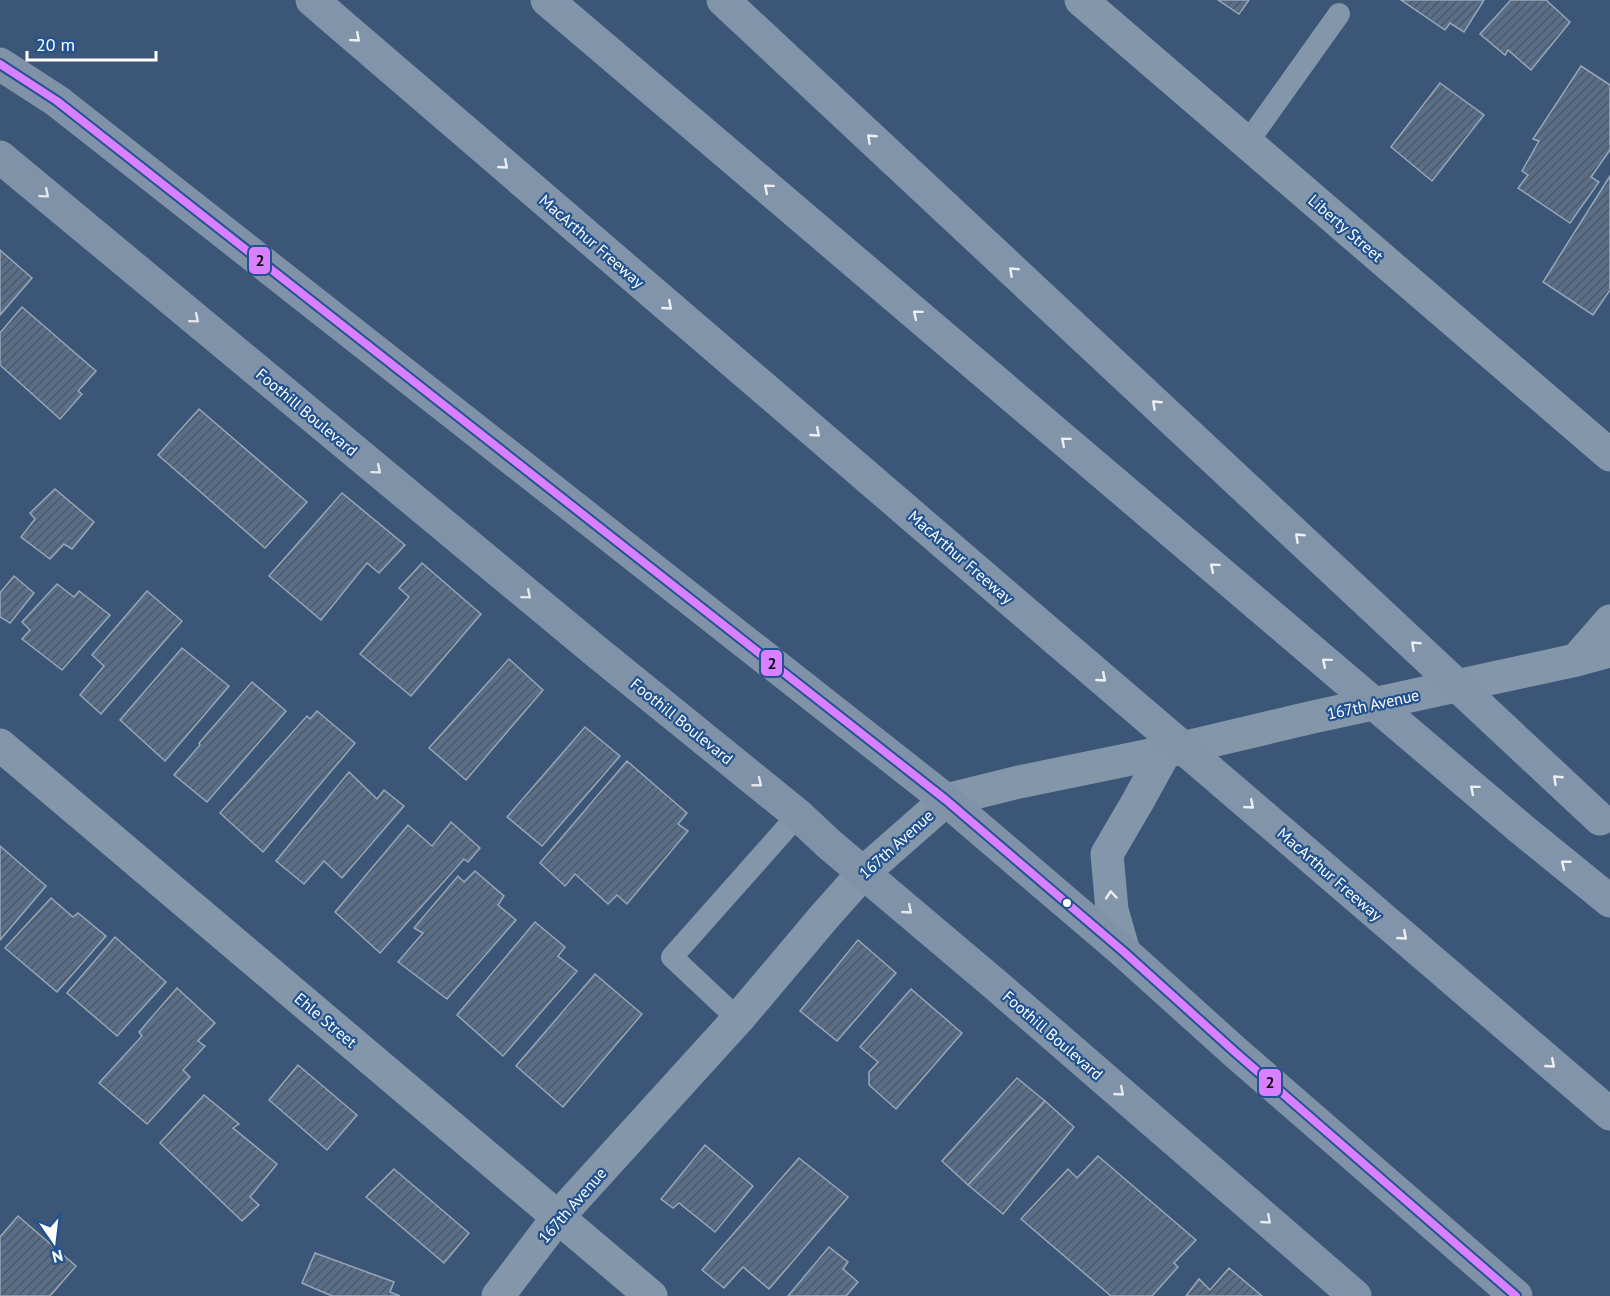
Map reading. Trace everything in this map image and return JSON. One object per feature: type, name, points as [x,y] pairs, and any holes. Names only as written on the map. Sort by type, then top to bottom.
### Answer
[{"type":"highway","name":"MacArthur Freeway","points":[[312,0],[1610,1114]]},
{"type":"highway","points":[[547,0],[1519,827],[1610,901]]},
{"type":"highway","points":[[723,0],[1605,824]]},
{"type":"main road","points":[[0,64],[57,101],[946,800],[1124,952],[1235,1052],[1516,1296]]},
{"type":"main road","name":"Foothill Boulevard","points":[[0,157],[598,654],[798,815],[1355,1296]]},
{"type":"street","name":"Liberty Street","points":[[1082,0],[1610,455]]},
{"type":"street","points":[[1576,660],[1610,621]]},
{"type":"street","name":"167th Avenue","points":[[498,1296],[558,1217],[738,1019],[831,908],[864,872],[946,800],[1610,651]]},
{"type":"street","name":"Ehle Street","points":[[0,745],[651,1296]]},
{"type":"street","points":[[1124,952],[1113,910],[1107,854],[1165,752]]},
{"type":"lane","points":[[1247,143],[1339,14]]},
{"type":"lane","points":[[738,1019],[672,957],[798,815]]},
{"type":"building","points":[[1218,0],[1249,0],[1239,14]]},
{"type":"building","points":[[1401,0],[1484,0],[1464,32],[1450,23],[1445,30]]},
{"type":"building","points":[[1511,0],[1546,0],[1570,22],[1531,70],[1508,50],[1505,55],[1480,34]]},
{"type":"building","points":[[1581,66],[1610,85],[1610,150],[1591,177],[1599,182],[1570,223],[1518,188],[1528,175],[1522,171],[1539,141],[1533,139]]},
{"type":"building","points":[[1440,83],[1484,115],[1432,181],[1391,147]]},
{"type":"building","points":[[1610,176],[1610,290],[1593,315],[1543,282]]},
{"type":"building","points":[[0,250],[32,278],[0,315]]},
{"type":"building","points":[[22,307],[96,371],[78,391],[82,394],[60,419],[0,365],[0,333]]},
{"type":"building","points":[[199,409],[307,502],[265,548],[158,455]]},
{"type":"building","points":[[55,489],[94,522],[72,549],[64,544],[50,559],[21,537],[35,519],[30,513]]},
{"type":"building","points":[[342,493],[405,545],[379,573],[367,563],[321,620],[269,576]]},
{"type":"building","points":[[422,563],[481,614],[411,696],[360,654],[409,597],[399,588]]},
{"type":"building","points":[[14,576],[34,593],[10,623],[0,617],[0,593]]},
{"type":"building","points":[[57,584],[74,597],[79,591],[110,615],[62,670],[22,639],[30,630],[22,622]]},
{"type":"building","points":[[147,591],[182,621],[101,714],[80,695],[104,666],[92,655]]},
{"type":"building","points":[[182,648],[229,686],[165,761],[120,720]]},
{"type":"building","points":[[509,659],[543,690],[466,780],[429,748]]},
{"type":"building","points":[[252,682],[286,711],[207,802],[174,775]]},
{"type":"building","points":[[317,711],[355,743],[263,852],[220,813],[307,716],[310,719]]},
{"type":"building","points":[[585,727],[620,756],[542,846],[507,817]]},
{"type":"building","points":[[627,761],[687,813],[678,824],[688,831],[627,904],[617,895],[608,904],[575,874],[565,886],[540,863]]},
{"type":"building","points":[[349,772],[377,799],[384,790],[404,806],[342,878],[324,861],[304,884],[276,861]]},
{"type":"building","points":[[451,822],[480,848],[468,862],[464,859],[380,953],[335,912],[408,825],[432,846]]},
{"type":"building","points":[[0,846],[46,886],[0,940]]},
{"type":"building","points":[[475,871],[504,896],[498,905],[516,920],[447,999],[398,962],[423,933],[414,928],[458,876],[464,882]]},
{"type":"building","points":[[51,898],[73,917],[78,913],[106,936],[57,992],[5,948]]},
{"type":"building","points":[[535,922],[565,947],[558,956],[577,971],[503,1056],[457,1015]]},
{"type":"building","points":[[115,937],[166,982],[117,1036],[67,993]]},
{"type":"building","points":[[858,940],[896,973],[837,1041],[800,1011]]},
{"type":"building","points":[[595,974],[642,1014],[563,1107],[516,1066]]},
{"type":"building","points":[[177,988],[215,1023],[198,1041],[205,1046],[183,1070],[190,1077],[147,1124],[99,1083],[142,1036],[139,1032]]},
{"type":"building","points":[[911,989],[962,1033],[896,1109],[869,1085],[869,1072],[878,1062],[860,1047]]},
{"type":"building","points":[[298,1065],[357,1115],[327,1150],[269,1100]]},
{"type":"building","points":[[1017,1078],[1045,1101],[968,1185],[942,1161]]},
{"type":"building","points":[[204,1095],[239,1124],[233,1128],[277,1164],[250,1197],[259,1205],[242,1221],[160,1143]]},
{"type":"building","points":[[1045,1101],[1074,1127],[1003,1214],[968,1185]]},
{"type":"building","points":[[705,1145],[753,1186],[715,1232],[679,1203],[673,1208],[661,1199]]},
{"type":"building","points":[[1098,1156],[1196,1240],[1174,1263],[1178,1267],[1152,1296],[1111,1296],[1021,1219],[1068,1169],[1077,1178]]},
{"type":"building","points":[[799,1158],[848,1197],[769,1289],[743,1267],[724,1288],[702,1270]]},
{"type":"building","points":[[394,1169],[469,1233],[444,1263],[366,1197]]},
{"type":"building","points":[[18,1216],[76,1266],[50,1296],[0,1296],[0,1237]]},
{"type":"building","points":[[829,1247],[848,1262],[843,1269],[858,1282],[846,1296],[788,1296]]},
{"type":"building","points":[[315,1253],[394,1282],[390,1292],[400,1296],[332,1296],[302,1283]]},
{"type":"building","points":[[1229,1268],[1262,1296],[1186,1296],[1199,1279],[1210,1290]]},
{"type":"transit line","name":"2","points":[[0,64],[57,101],[946,800],[1124,952],[1235,1052],[1516,1296]]}]
